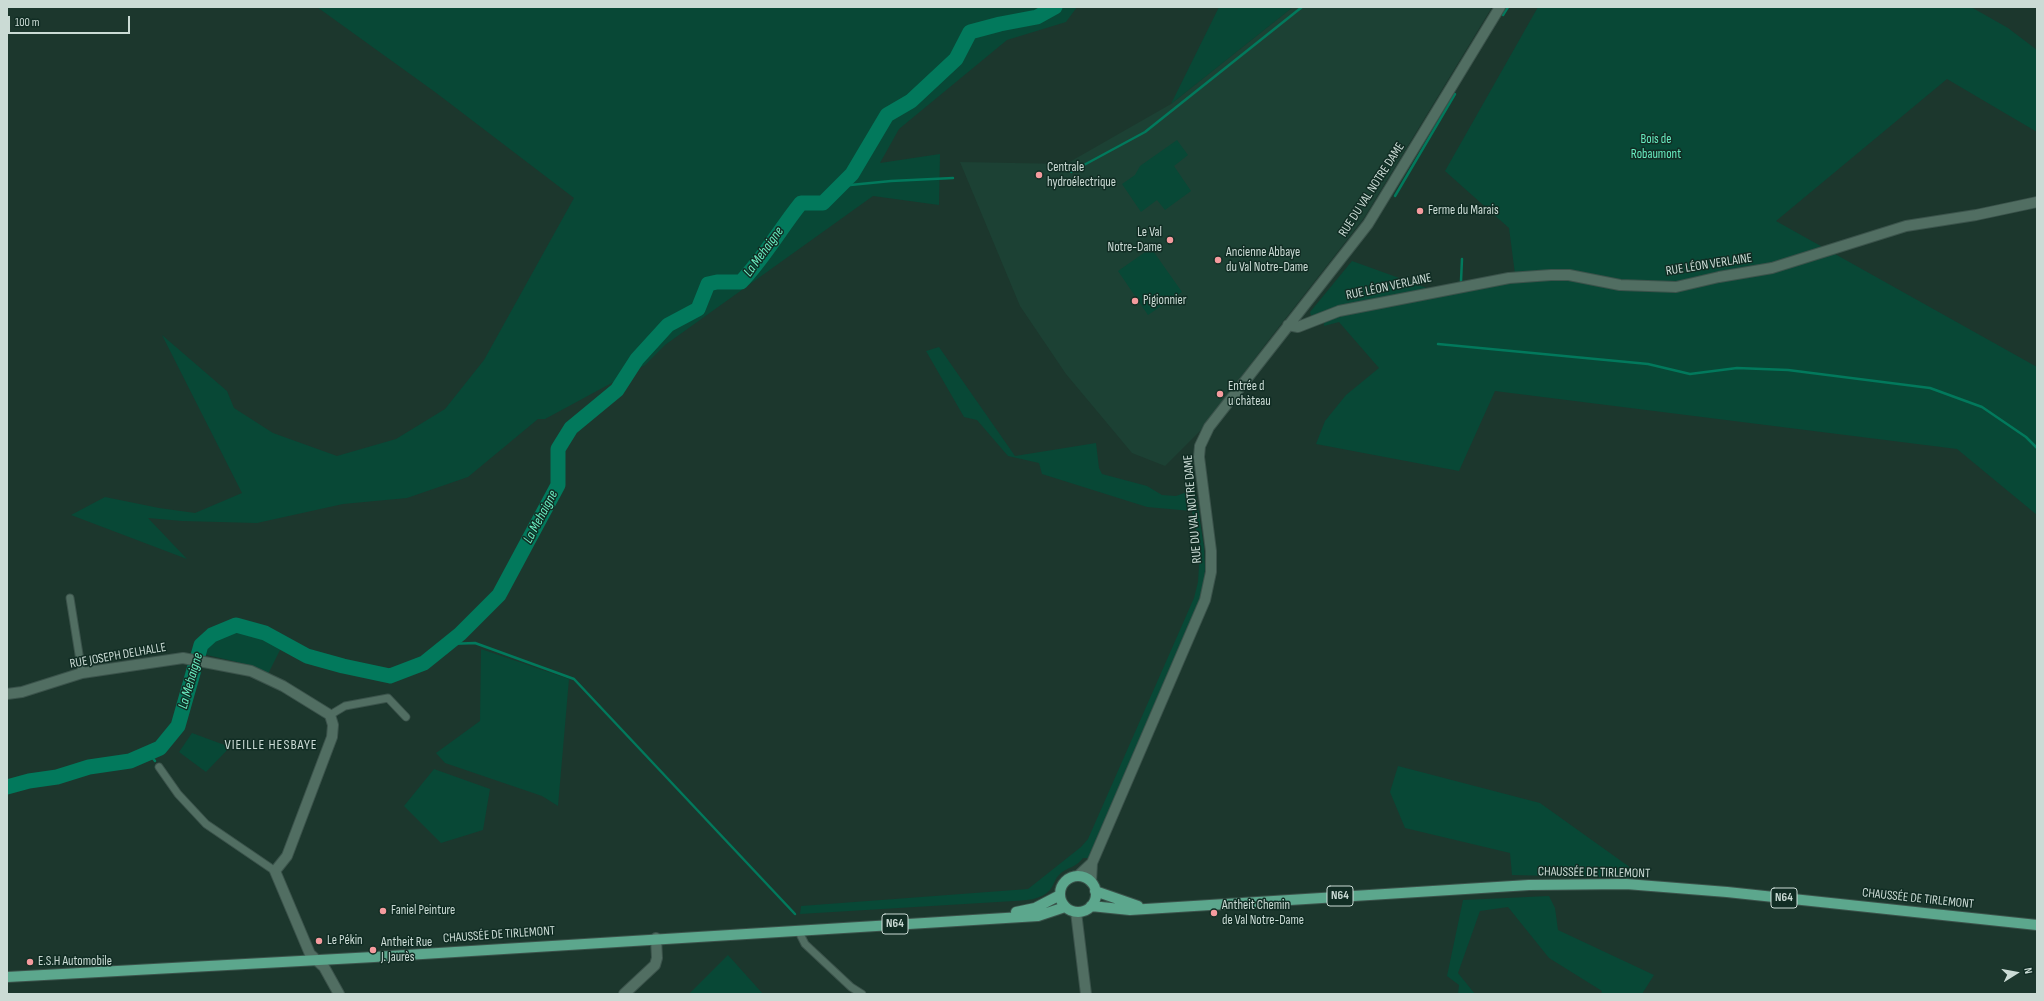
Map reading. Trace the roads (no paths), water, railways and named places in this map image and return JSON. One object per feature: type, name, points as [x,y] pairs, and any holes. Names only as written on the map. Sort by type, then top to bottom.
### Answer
[{"type":"main road","name":"CHAUSSÉE DE TIRLEMONT","points":[[1078,876],[1085,878],[1093,887],[1132,904],[1150,908]]},
{"type":"main road","points":[[1076,912],[1065,907],[1060,895],[1061,888],[1065,882],[1078,876]]},
{"type":"main road","name":"CHAUSSÉE DE TIRLEMONT","points":[[1076,912],[1082,912],[1092,906],[1130,910],[1530,885],[1626,884],[1727,892],[2037,925]]},
{"type":"main road","points":[[1092,906],[1096,896],[1093,887]]},
{"type":"main road","name":"CHAUSSÉE DE TIRLEMONT","points":[[992,918],[1035,908],[1060,895]]},
{"type":"main road","name":"CHAUSSÉE DE TIRLEMONT","points":[[7,977],[314,959],[374,957],[656,938],[1038,916],[1065,907]]},
{"type":"street","name":"RUE DU VAL NOTRE DAME","points":[[1078,876],[1092,863],[1205,600],[1209,585],[1211,560],[1200,464],[1200,446],[1203,438],[1288,325],[1368,224],[1500,7]]},
{"type":"street","name":"RUE LÉON VERLAINE","points":[[1288,325],[1298,327],[1339,311],[1509,278],[1551,275],[1569,276],[1620,285],[1676,286],[1772,268],[1906,226],[1976,215],[2037,202]]},
{"type":"street","points":[[70,598],[82,673]]},
{"type":"street","name":"RUE JOSEPH DELHALLE","points":[[7,694],[22,692],[82,673],[183,658],[211,662],[251,671],[283,686],[330,715]]},
{"type":"street","points":[[274,871],[287,856],[332,736],[333,725],[330,715],[345,706],[388,698],[406,717]]},
{"type":"street","points":[[159,767],[178,794],[206,824],[274,871],[310,954],[324,967],[339,994]]},
{"type":"street","name":"RUE DU VAL NOTRE DAME","points":[[1092,863],[1093,887]]},
{"type":"street","points":[[1076,912],[1086,994]]},
{"type":"street","points":[[798,930],[804,944],[850,987],[862,994]]},
{"type":"street","points":[[624,994],[654,965],[657,958],[656,938]]},
{"type":"waterway","name":"La Mehaigne","points":[[7,787],[29,781],[57,777],[89,767],[130,761],[160,748],[178,726],[201,645],[212,635],[236,625],[265,633],[307,656],[343,666],[390,676],[424,663],[460,634],[499,595],[558,485],[558,449],[571,428],[617,390],[637,359],[668,325],[698,309],[708,284],[717,282],[741,282],[757,263],[801,203],[823,203],[852,174],[887,115],[911,101],[956,59],[970,32],[1000,24],[1037,17],[1055,7]]},
{"type":"waterway","points":[[1071,172],[1145,132],[1302,7]]},
{"type":"waterway","points":[[1503,15],[1508,7]]},
{"type":"waterway","points":[[1395,196],[1455,94]]},
{"type":"waterway","points":[[840,186],[891,181],[953,178]]},
{"type":"waterway","points":[[1461,281],[1462,259]]},
{"type":"waterway","points":[[1438,344],[1648,364],[1690,374],[1737,368],[1788,370],[1930,388],[1982,407],[2026,437],[2037,448]]},
{"type":"waterway","points":[[448,644],[475,643],[574,679],[795,914]]},
{"type":"waterway","points":[[149,753],[155,761]]},
{"type":"place","name":"Centrale hydroélectrique","points":[[1039,175]]},
{"type":"place","name":"Ferme du Marais","points":[[1420,211]]},
{"type":"place","name":"Le Val Notre-Dame","points":[[1170,240]]},
{"type":"place","name":"Ancienne Abbaye du Val Notre-Dame","points":[[1218,260]]},
{"type":"place","name":"Pigionnier","points":[[1135,301]]},
{"type":"place","name":"Entrée d u chàteau","points":[[1220,394]]},
{"type":"place","name":"Faniel Peinture","points":[[383,911]]},
{"type":"place","name":"Antheit Chemin de Val Notre-Dame","points":[[1214,913]]},
{"type":"place","name":"Le Pékin","points":[[319,941]]},
{"type":"place","name":"Antheit Rue J. Jaurès","points":[[373,950]]},
{"type":"place","name":"E.S.H Automobile","points":[[30,962]]},
{"type":"district","name":"VIEILLE HESBAYE","points":[[271,745]]},
{"type":"park label","name":"Bois de Robaumont","points":[[1656,148]]}]
